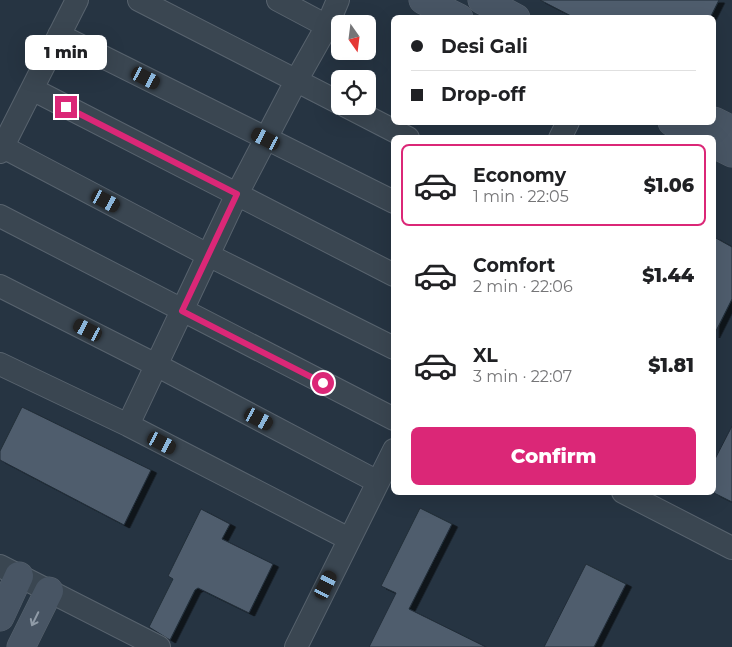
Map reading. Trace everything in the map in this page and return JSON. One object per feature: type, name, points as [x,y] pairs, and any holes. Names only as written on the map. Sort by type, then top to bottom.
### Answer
[{"type":"main road","points":[[423,0],[453,15]]},
{"type":"main road","points":[[482,0],[510,15]]},
{"type":"main road","points":[[716,122],[732,130]]},
{"type":"main road","points":[[677,125],[696,135]]},
{"type":"main road","points":[[716,145],[732,153]]},
{"type":"main road","points":[[0,617],[10,571]]},
{"type":"main road","points":[[21,647],[48,591]]},
{"type":"street","points":[[77,0],[1,150],[391,346]]},
{"type":"street","points":[[139,0],[331,98]]},
{"type":"street","points":[[278,0],[327,26]]},
{"type":"street","points":[[128,425],[158,366],[237,194],[327,26],[338,0]]},
{"type":"street","points":[[59,36],[391,201]]},
{"type":"street","points":[[32,89],[391,273]]},
{"type":"street","points":[[363,115],[402,135]]},
{"type":"street","points":[[0,216],[391,417]]},
{"type":"street","points":[[0,286],[158,366],[378,482]]},
{"type":"street","points":[[0,364],[128,425],[349,539]]},
{"type":"street","points":[[296,647],[391,456]]},
{"type":"street","points":[[629,495],[732,548]]},
{"type":"street","points":[[10,571],[160,647]]},
{"type":"building","points":[[540,0],[719,0],[712,15],[569,15]]},
{"type":"building","points":[[716,238],[732,247],[732,299],[716,331]]},
{"type":"building","points":[[22,407],[151,470],[124,525],[0,460],[0,451]]},
{"type":"building","points":[[732,426],[732,502],[716,494],[716,457]]},
{"type":"building","points":[[420,508],[452,524],[409,609],[486,647],[369,647],[396,593],[381,586]]},
{"type":"building","points":[[201,509],[230,524],[222,539],[273,564],[249,613],[198,588],[195,590],[170,640],[149,627],[173,579],[168,576]]},
{"type":"building","points":[[586,564],[626,584],[594,647],[544,647]]},
{"type":"route","points":[[66,107],[237,194],[182,311],[323,383]]}]
